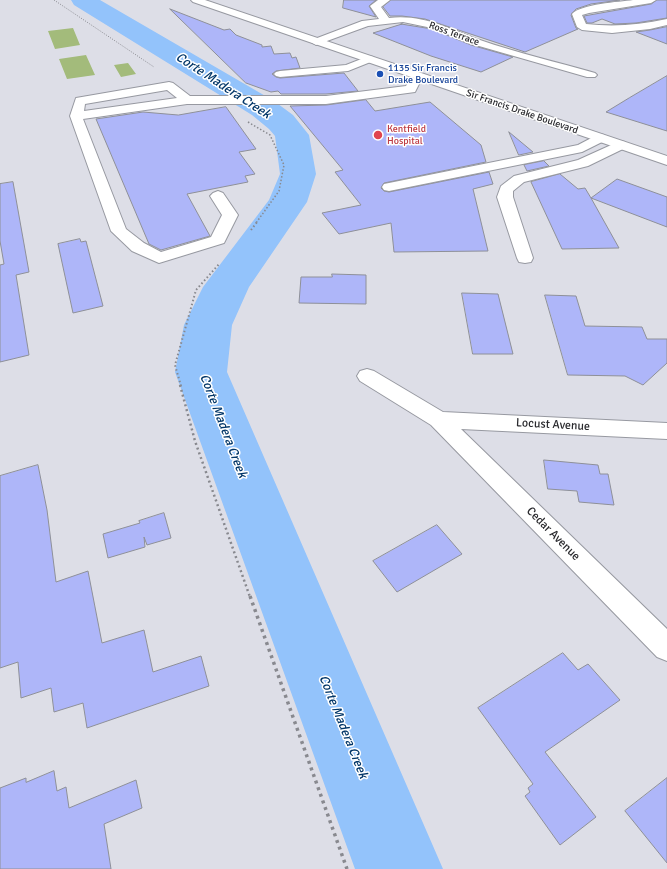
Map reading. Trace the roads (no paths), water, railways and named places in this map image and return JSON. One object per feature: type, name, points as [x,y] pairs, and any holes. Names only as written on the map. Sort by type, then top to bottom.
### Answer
[{"type":"street","name":"Sir Francis Drake Boulevard","points":[[196,0],[369,59],[418,80],[667,161]]},
{"type":"street","points":[[386,0],[371,3],[386,21]]},
{"type":"street","points":[[651,0],[587,10],[577,14],[582,27],[612,30],[650,26],[667,22]]},
{"type":"street","name":"Ross Terrace","points":[[316,42],[366,23],[403,19],[435,25],[476,42],[592,75]]},
{"type":"street","points":[[280,74],[348,68],[369,59]]},
{"type":"street","points":[[218,196],[230,215],[218,240],[159,258],[138,247],[120,231],[76,116],[187,100],[326,100],[411,89],[418,80]]},
{"type":"street","points":[[389,187],[582,148],[599,138]]},
{"type":"street","points":[[525,258],[505,197],[506,189],[519,179],[583,163],[620,145]]},
{"type":"street","points":[[367,376],[440,420]]},
{"type":"street","name":"Locust Avenue","points":[[440,420],[667,431]]},
{"type":"street","name":"Cedar Avenue","points":[[440,420],[667,648]]},
{"type":"waterway","name":"Corte Madera Creek","points":[[83,0],[263,108],[281,122],[292,135],[298,174],[288,202],[226,287],[208,325],[201,372],[399,869]]},
{"type":"place","name":"1135 Sir Francis Drake Boulevard","points":[[380,74]]},
{"type":"place","name":"Kentfield Hospital","points":[[378,135]]}]
